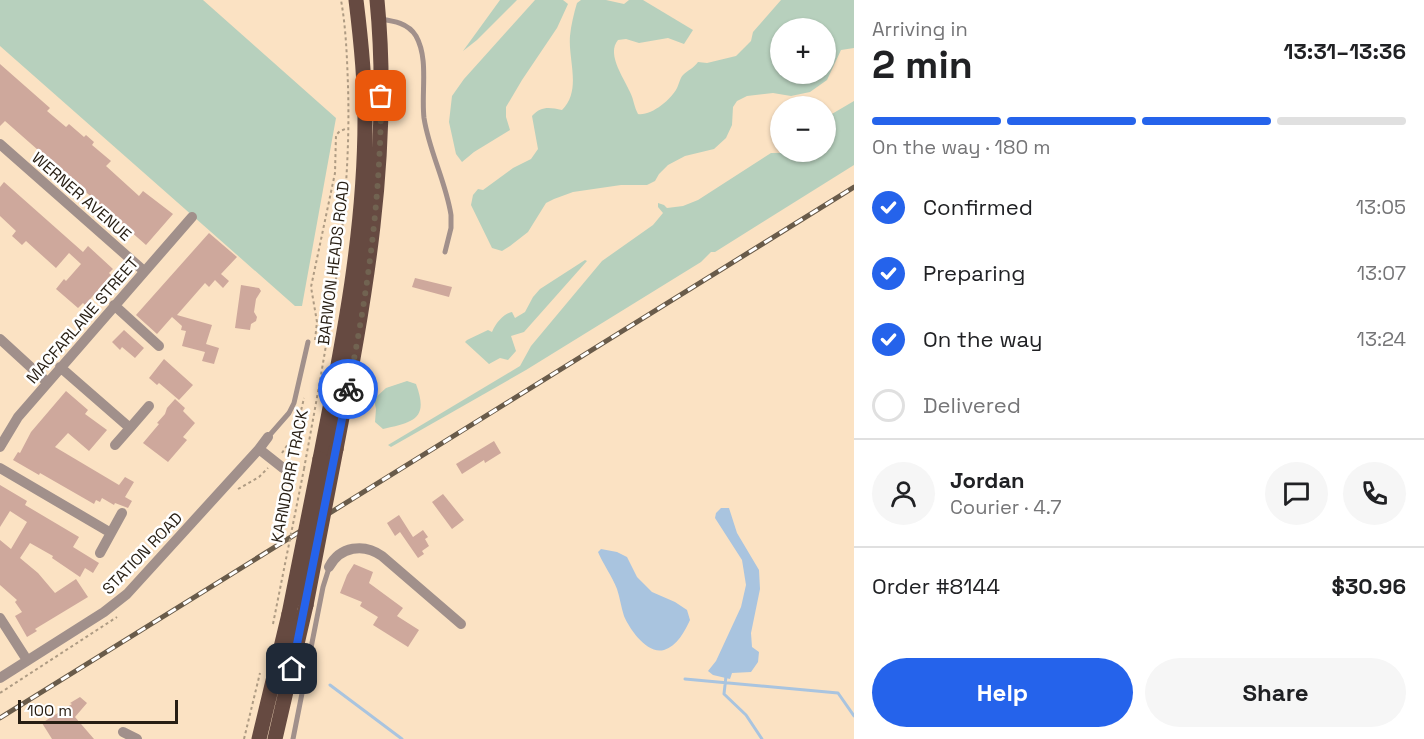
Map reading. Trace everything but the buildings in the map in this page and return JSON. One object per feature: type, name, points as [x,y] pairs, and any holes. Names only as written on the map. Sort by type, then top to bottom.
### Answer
[{"type":"main road","name":"BARWON HEADS ROAD","points":[[259,739],[289,614],[350,296],[360,210],[365,120],[362,53],[356,0]]},
{"type":"main road","name":"BARWON HEADS ROAD","points":[[275,739],[306,605],[364,303],[375,218],[381,115],[376,0]]},
{"type":"street","name":"WERNER AVENUE","points":[[0,144],[144,271]]},
{"type":"street","name":"MACFARLANE STREET","points":[[0,447],[18,417],[47,382],[192,217]]},
{"type":"street","points":[[114,305],[159,346]]},
{"type":"street","points":[[0,339],[47,382]]},
{"type":"street","points":[[60,367],[130,428]]},
{"type":"street","points":[[115,445],[149,406]]},
{"type":"street","name":"STATION ROAD","points":[[0,678],[94,619],[127,594],[268,437]]},
{"type":"street","points":[[259,448],[279,465]]},
{"type":"street","points":[[0,468],[111,533]]},
{"type":"street","points":[[100,553],[122,513]]},
{"type":"street","points":[[329,567],[347,550],[358,548],[373,550],[460,624]]},
{"type":"street","points":[[0,618],[27,660]]},
{"type":"street","points":[[123,732],[137,739]]},
{"type":"lane","points":[[378,19],[396,22],[407,27],[419,42],[426,129],[451,215],[451,228],[445,252]]},
{"type":"lane","name":"STATION ROAD","points":[[268,437],[293,406],[311,343]]},
{"type":"lane","points":[[292,739],[329,567]]},
{"type":"path","name":"KARNDORR TRACK","points":[[273,624],[304,469],[342,243],[348,176],[348,128],[347,58],[341,0]]},
{"type":"path","points":[[311,343],[317,322],[311,286],[335,173],[336,135],[348,128]]},
{"type":"path","points":[[279,465],[296,432],[304,398]]},
{"type":"path","points":[[244,739],[262,667]]},
{"type":"green space","points":[[0,0],[203,0],[336,118],[302,306],[295,306],[0,46]]},
{"type":"green space","points":[[500,0],[517,0],[463,51]]},
{"type":"green space","points":[[535,0],[563,0],[568,4],[557,28],[506,107],[510,130],[462,162],[456,154],[449,122],[452,96],[464,79]]},
{"type":"green space","points":[[581,0],[606,0],[624,4],[629,0],[643,0],[693,30],[684,44],[668,38],[639,43],[626,39],[618,40],[614,52],[615,59],[638,114],[654,110],[665,102],[674,93],[682,76],[698,62],[707,63],[736,56],[751,41],[753,32],[781,0],[854,0],[854,48],[841,50],[836,61],[836,18],[770,18],[770,84],[821,84],[810,92],[791,96],[773,93],[747,96],[737,101],[733,107],[732,125],[726,138],[714,149],[685,156],[668,165],[655,181],[647,185],[621,185],[573,192],[554,199],[546,203],[528,232],[502,251],[492,248],[471,205],[473,195],[478,189],[483,190],[513,168],[531,159],[538,149],[532,116],[546,108],[562,110],[568,102],[573,84],[570,36],[577,3]]},
{"type":"green space","points":[[854,101],[854,165],[715,252],[711,252],[701,262],[526,370],[391,447],[388,445],[520,366],[531,346],[602,261],[653,225],[663,213],[658,203],[667,208],[683,206],[698,200],[770,154],[770,162],[836,162],[836,112]]},
{"type":"green space","points":[[585,260],[587,261],[524,332],[511,336],[516,351],[508,360],[500,358],[489,364],[465,342],[488,330],[492,332],[500,319],[509,313],[512,312],[515,318],[525,312],[540,289]]},
{"type":"green space","points":[[407,381],[416,384],[421,405],[419,412],[410,421],[383,429],[375,422],[374,399],[386,388]]},
{"type":"water","points":[[721,508],[729,508],[737,533],[759,570],[760,589],[751,633],[752,647],[759,652],[758,662],[751,672],[732,673],[730,679],[713,675],[708,671],[716,661],[741,607],[746,585],[742,560],[715,518]]},
{"type":"water","points":[[601,549],[617,552],[627,557],[637,577],[652,592],[687,610],[690,620],[677,642],[669,648],[658,650],[651,648],[634,633],[624,616],[613,579],[598,552]]},
{"type":"waterway","points":[[726,676],[724,694],[746,715],[762,739]]},
{"type":"waterway","points":[[685,679],[838,693],[854,716]]},
{"type":"waterway","points":[[330,685],[402,739]]},
{"type":"railway","points":[[0,718],[854,187]]},
{"type":"way so far","points":[[348,389],[372,246],[380,150],[381,96]]},
{"type":"route","points":[[292,669],[348,389]]}]
